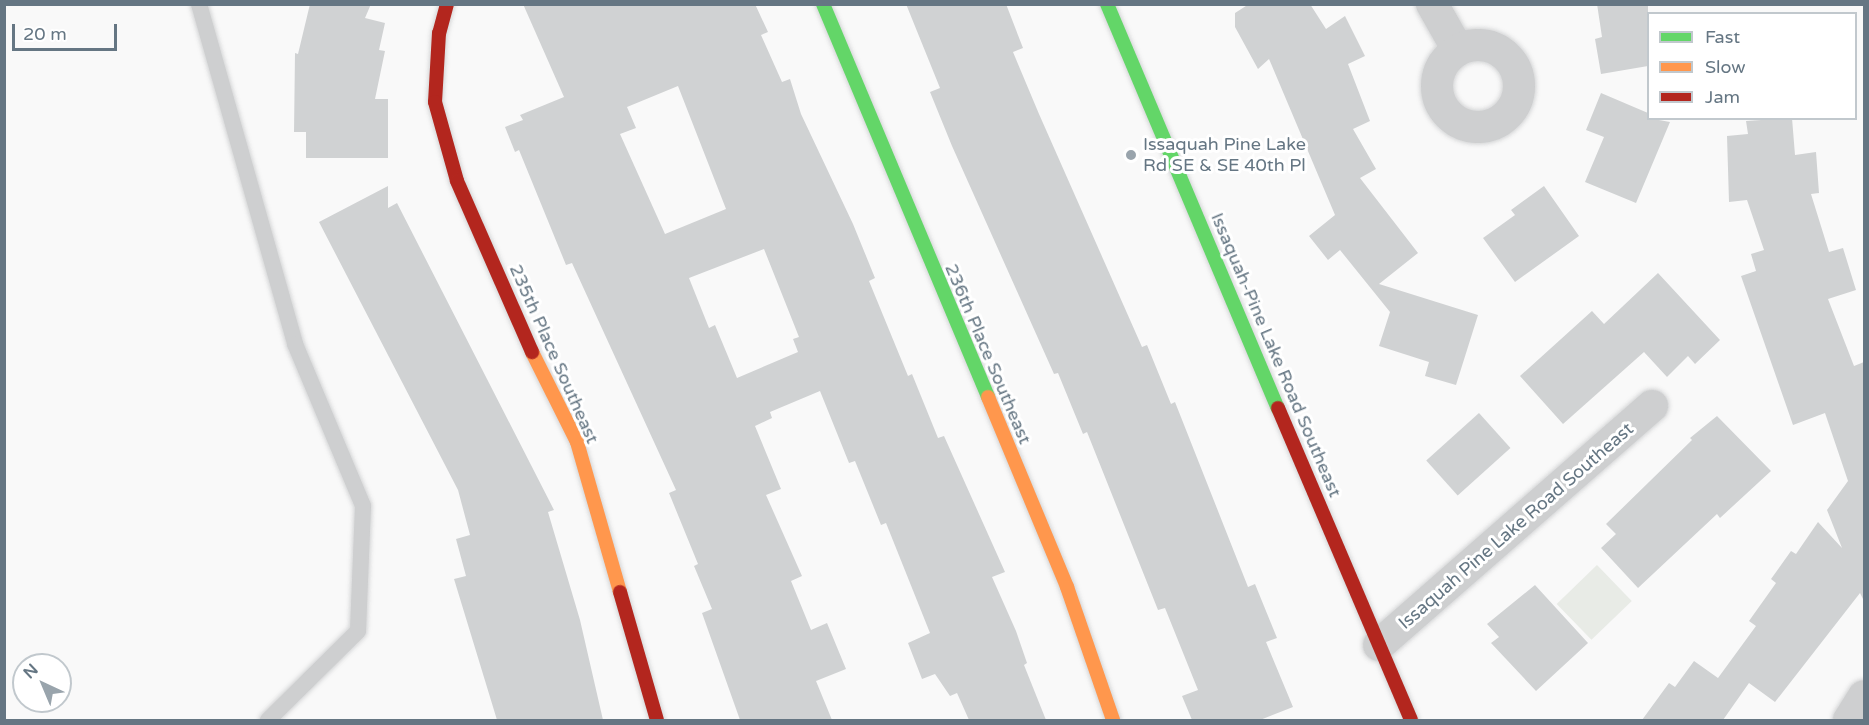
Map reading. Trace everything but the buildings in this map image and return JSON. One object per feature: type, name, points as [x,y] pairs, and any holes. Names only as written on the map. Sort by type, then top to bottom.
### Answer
[{"type":"street","name":"235th Place Southeast","points":[[447,4],[439,33],[435,102],[457,181],[542,376],[577,442],[657,720]]},
{"type":"street","name":"236th Place Southeast","points":[[823,4],[1066,587],[1113,720]]},
{"type":"street","name":"Issaquah-Pine Lake Road Southeast","points":[[1107,4],[1411,720]]},
{"type":"street","points":[[1432,4],[1458,50]]},
{"type":"street","name":"Issaquah Pine Lake Road Southeast","points":[[1379,645],[1652,406]]},
{"type":"street","points":[[1849,720],[1864,696]]},
{"type":"lane","points":[[200,4],[295,345],[363,506],[358,631],[268,720]]},
{"type":"shaded area","points":[[1597,565],[1632,601],[1591,640],[1557,604]]},
{"type":"traffic: fast","points":[[823,4],[988,397]]},
{"type":"traffic: fast","points":[[1107,4],[1278,408]]},
{"type":"traffic: slow","points":[[532,352],[577,442],[620,592]]},
{"type":"traffic: slow","points":[[988,397],[1067,587],[1113,720]]},
{"type":"traffic: jam","points":[[447,4],[439,33],[435,102],[457,181],[532,352]]},
{"type":"traffic: jam","points":[[1278,408],[1411,720]]},
{"type":"traffic: jam","points":[[620,592],[657,720]]},
{"type":"place","name":"Issaquah Pine Lake Rd SE & SE 40th Pl","points":[[1131,155]]}]
